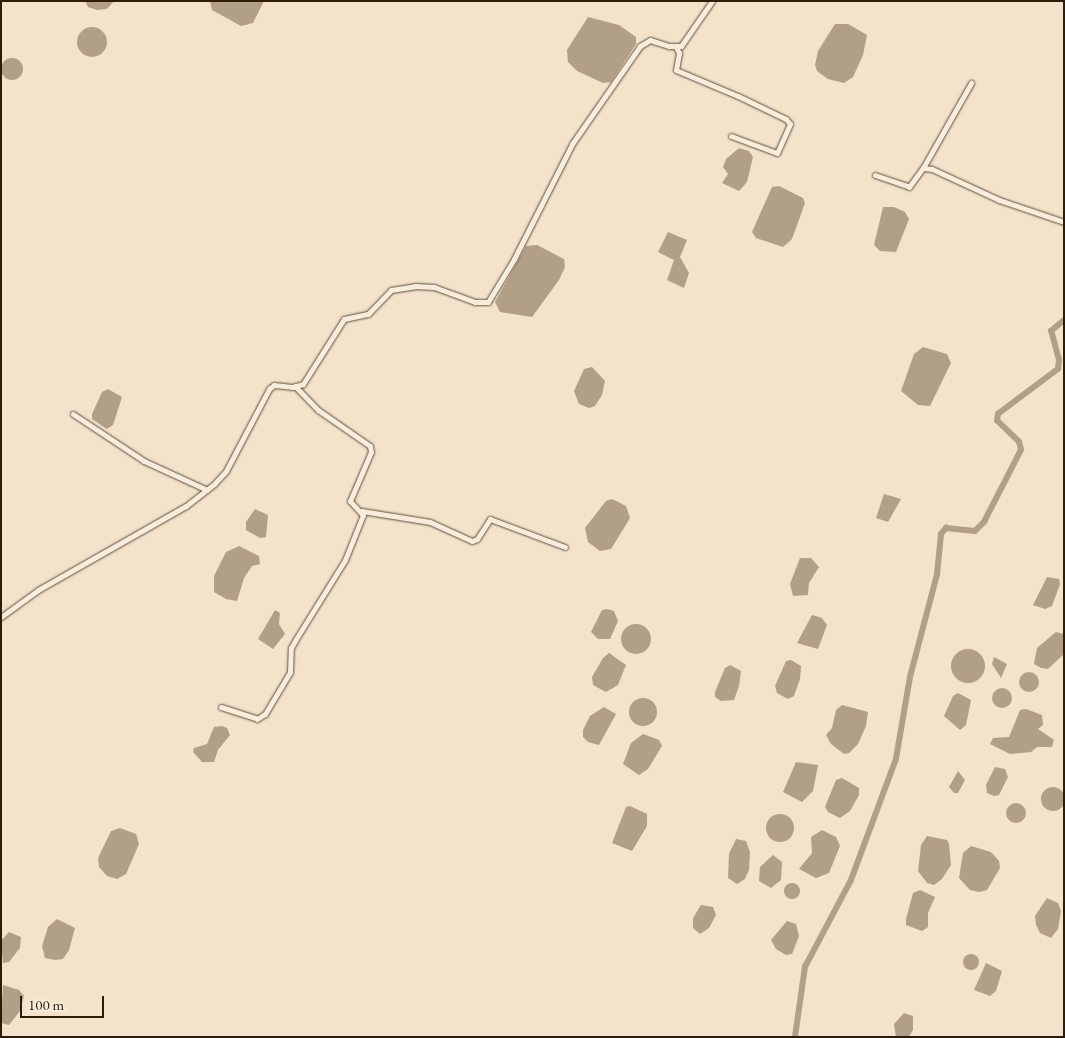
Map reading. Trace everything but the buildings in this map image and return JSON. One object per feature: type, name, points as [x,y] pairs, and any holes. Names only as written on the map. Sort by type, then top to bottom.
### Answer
[{"type":"street","points":[[1,617],[38,590],[186,506],[207,490],[226,471],[269,389],[274,385],[295,386],[309,377],[344,319],[368,314],[391,290],[434,287],[476,302],[488,302],[514,259],[572,144],[640,46],[650,40],[676,47],[688,40],[712,1]]},
{"type":"street","points":[[676,47],[679,53],[676,70],[738,96],[786,119],[790,124],[777,153],[731,136]]},
{"type":"street","points":[[875,175],[909,187],[924,168],[971,83]]},
{"type":"street","points":[[924,168],[1064,222]]},
{"type":"street","points":[[295,386],[318,410],[370,446],[371,452],[350,501],[362,511],[430,522],[472,541],[477,539],[490,519],[565,547]]},
{"type":"street","points":[[73,414],[144,461],[207,490]]},
{"type":"street","points":[[221,707],[256,719],[265,714],[290,672],[291,648],[345,560],[362,511]]},
{"type":"shaded area","points":[[85,1],[114,1],[107,9],[97,10],[88,7]]},
{"type":"shaded area","points":[[210,1],[264,1],[253,23],[241,26],[212,10]]},
{"type":"shaded area","points":[[588,17],[619,25],[636,37],[636,44],[611,82],[603,83],[577,71],[568,62],[567,50]]},
{"type":"shaded area","points":[[835,24],[848,24],[867,35],[863,55],[853,77],[844,83],[828,79],[817,71],[815,65],[818,51]]},
{"type":"shaded area","points":[[92,27],[103,31],[107,42],[103,53],[92,57],[81,53],[77,42],[81,31]]},
{"type":"shaded area","points":[[8,58],[16,58],[23,65],[23,73],[16,80],[8,80],[1,73],[1,65]]},
{"type":"shaded area","points":[[739,148],[749,151],[753,157],[747,182],[739,191],[722,183],[728,174],[723,167],[726,159]]},
{"type":"shaded area","points":[[779,186],[803,198],[805,203],[792,239],[783,247],[756,238],[752,232],[772,187]]},
{"type":"shaded area","points":[[883,207],[894,207],[905,212],[909,219],[896,252],[880,251],[874,245]]},
{"type":"shaded area","points":[[668,232],[687,240],[680,257],[689,273],[684,288],[667,280],[674,260],[658,252]]},
{"type":"shaded area","points":[[537,245],[564,259],[565,267],[559,280],[532,317],[500,312],[495,302],[526,246]]},
{"type":"shaded area","points":[[923,347],[947,354],[951,363],[930,406],[918,405],[901,391],[914,354]]},
{"type":"shaded area","points":[[592,367],[605,381],[602,395],[595,406],[589,408],[579,404],[574,391],[584,369]]},
{"type":"shaded area","points":[[108,389],[122,397],[113,425],[107,429],[92,419],[92,414],[102,392]]},
{"type":"shaded area","points":[[884,494],[901,499],[888,522],[876,518]]},
{"type":"shaded area","points":[[612,499],[626,506],[630,518],[611,549],[600,551],[588,542],[585,528],[606,501]]},
{"type":"shaded area","points":[[255,509],[268,515],[266,537],[260,538],[246,530],[246,522]]},
{"type":"shaded area","points":[[239,546],[259,556],[260,564],[252,566],[244,578],[237,601],[226,599],[214,592],[214,576],[226,552]]},
{"type":"shaded area","points":[[800,558],[811,558],[819,567],[809,583],[808,595],[793,596],[790,584]]},
{"type":"shaded area","points":[[1047,577],[1059,579],[1060,584],[1052,606],[1045,609],[1033,605]]},
{"type":"shaded area","points":[[275,610],[280,613],[279,624],[285,634],[273,649],[258,639]]},
{"type":"shaded area","points":[[602,610],[614,611],[618,621],[610,639],[598,639],[591,632]]},
{"type":"shaded area","points":[[812,615],[822,618],[827,625],[818,649],[797,643]]},
{"type":"shaded area","points":[[636,624],[647,628],[651,639],[647,650],[636,654],[625,650],[621,639],[625,628]]},
{"type":"shaded area","points":[[1056,632],[1064,634],[1064,654],[1048,669],[1041,668],[1034,664],[1037,648]]},
{"type":"shaded area","points":[[968,649],[975,650],[980,654],[984,659],[984,673],[980,678],[975,682],[968,683],[961,682],[956,678],[952,673],[951,666],[952,659],[956,654],[961,650]]},
{"type":"shaded area","points":[[609,653],[626,665],[618,685],[606,692],[593,685],[592,677],[603,658]]},
{"type":"shaded area","points":[[994,657],[1007,664],[1001,678],[992,664]]},
{"type":"shaded area","points":[[791,660],[801,666],[800,679],[794,696],[788,699],[777,693],[775,686],[786,661]]},
{"type":"shaded area","points":[[730,665],[741,671],[739,686],[734,700],[721,701],[715,697],[715,692],[725,668]]},
{"type":"shaded area","points":[[1025,672],[1033,672],[1039,678],[1039,686],[1033,692],[1025,692],[1019,686],[1019,678]]},
{"type":"shaded area","points":[[998,688],[1006,688],[1012,694],[1012,702],[1006,708],[998,708],[992,702],[992,694]]},
{"type":"shaded area","points":[[958,693],[971,700],[966,725],[960,730],[944,716],[953,696]]},
{"type":"shaded area","points":[[643,698],[653,702],[657,712],[653,722],[643,726],[633,722],[629,712],[633,702]]},
{"type":"shaded area","points":[[842,705],[868,712],[866,726],[858,744],[849,753],[844,754],[831,744],[826,735],[832,728],[836,710]]},
{"type":"shaded area","points":[[604,707],[616,714],[599,745],[588,742],[583,737],[583,730],[590,716]]},
{"type":"shaded area","points":[[1026,709],[1042,715],[1043,725],[1038,729],[1054,740],[1052,747],[1037,747],[1031,752],[1010,754],[990,744],[993,738],[1009,737],[1020,710]]},
{"type":"shaded area","points":[[222,726],[227,728],[230,735],[218,750],[214,762],[202,762],[193,752],[194,748],[207,744],[214,727]]},
{"type":"shaded area","points":[[643,734],[659,740],[662,746],[648,769],[639,775],[623,764],[631,743]]},
{"type":"shaded area","points":[[796,762],[818,765],[813,791],[802,802],[783,792]]},
{"type":"shaded area","points":[[995,767],[1005,769],[1008,777],[999,795],[994,796],[987,793],[986,785]]},
{"type":"shaded area","points":[[958,771],[965,780],[958,793],[954,793],[949,787]]},
{"type":"shaded area","points":[[842,778],[859,788],[859,795],[850,811],[840,818],[828,812],[825,807],[836,780]]},
{"type":"shaded area","points":[[1053,787],[1061,791],[1065,799],[1061,807],[1053,811],[1045,807],[1041,799],[1045,791]]},
{"type":"shaded area","points":[[1016,803],[1023,806],[1026,813],[1023,820],[1016,823],[1009,820],[1006,813],[1009,806]]},
{"type":"shaded area","points":[[630,806],[647,814],[647,826],[632,851],[612,843],[626,807]]},
{"type":"shaded area","points":[[780,814],[790,818],[794,828],[790,838],[780,842],[770,838],[766,828],[770,818]]},
{"type":"shaded area","points":[[120,828],[136,834],[139,844],[126,874],[117,879],[107,876],[99,867],[98,858],[111,831]]},
{"type":"shaded area","points":[[822,830],[836,837],[840,846],[829,873],[816,878],[799,869],[812,853],[811,837]]},
{"type":"shaded area","points":[[927,836],[947,840],[949,844],[951,865],[942,879],[934,885],[927,883],[918,871],[921,845]]},
{"type":"shaded area","points":[[736,839],[746,841],[750,852],[749,870],[745,879],[737,884],[728,878],[729,854]]},
{"type":"shaded area","points":[[971,846],[991,852],[999,861],[1000,868],[987,890],[979,892],[970,890],[959,878],[963,853]]},
{"type":"shaded area","points":[[773,855],[782,862],[781,880],[771,888],[759,881],[760,867]]},
{"type":"shaded area","points":[[789,883],[795,883],[800,888],[798,897],[789,899],[784,894],[784,888]]},
{"type":"shaded area","points":[[920,890],[935,897],[928,913],[928,927],[922,931],[906,925],[913,893]]},
{"type":"shaded area","points":[[1047,898],[1058,903],[1061,911],[1058,929],[1051,938],[1040,933],[1036,925],[1035,916]]},
{"type":"shaded area","points":[[701,905],[713,907],[716,915],[709,928],[700,934],[693,928],[693,918]]},
{"type":"shaded area","points":[[57,919],[75,928],[69,950],[63,959],[55,960],[45,958],[42,946],[48,927]]},
{"type":"shaded area","points":[[787,921],[796,924],[799,936],[792,954],[786,955],[776,949],[771,940]]},
{"type":"shaded area","points":[[9,932],[21,937],[20,948],[9,962],[3,963],[1,941]]},
{"type":"shaded area","points":[[971,954],[977,956],[979,962],[977,968],[971,970],[965,968],[963,962],[965,956]]},
{"type":"shaded area","points":[[986,963],[1002,971],[996,991],[990,996],[974,990]]},
{"type":"shaded area","points":[[3,985],[19,990],[24,996],[20,1011],[9,1025],[1,1023]]},
{"type":"shaded area","points":[[904,1013],[913,1016],[913,1030],[909,1037],[896,1037],[894,1024]]},
{"type":"waterway","points":[[795,1037],[805,967],[851,880],[896,759],[910,677],[937,575],[941,534],[946,528],[975,531],[984,522],[1021,450],[1019,442],[997,421],[998,414],[1058,369],[1059,360],[1051,331],[1064,320]]}]
